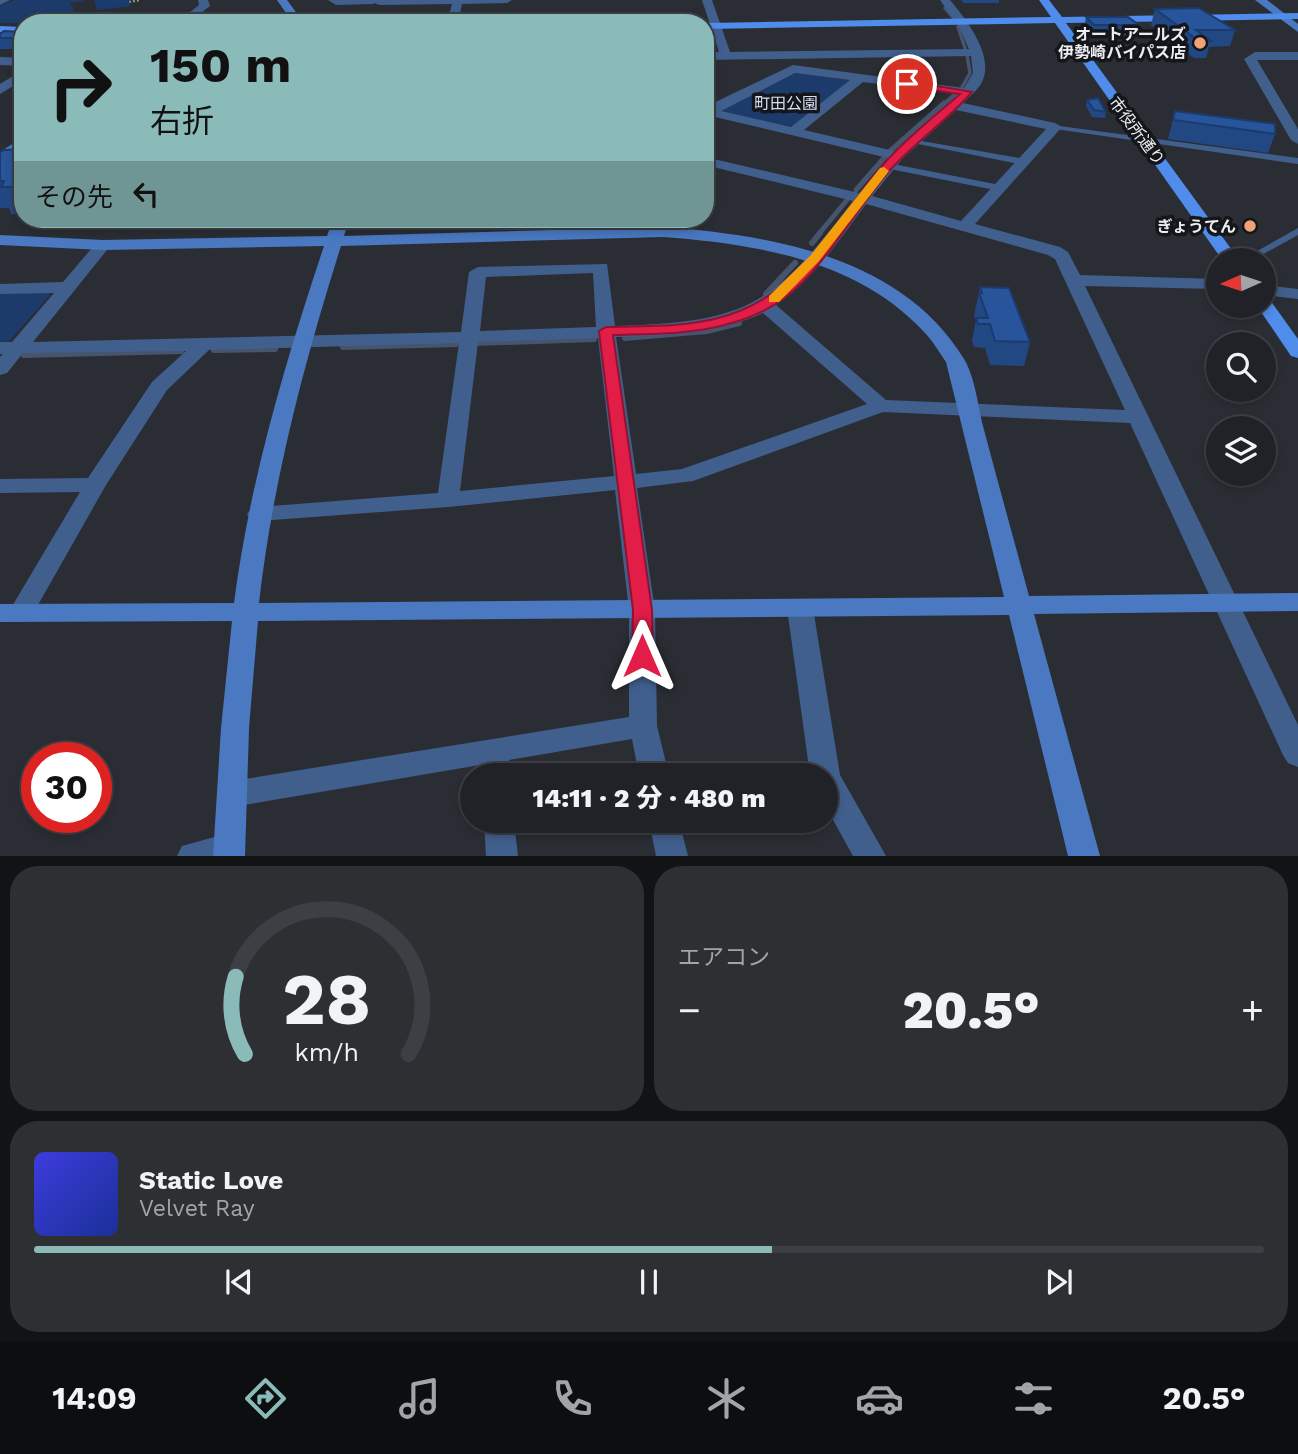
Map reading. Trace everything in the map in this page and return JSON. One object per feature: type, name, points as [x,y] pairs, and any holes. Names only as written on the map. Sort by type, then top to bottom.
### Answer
[{"type":"main road","name":"市役所通り","points":[[1044,0],[1141,138],[1223,248]]},
{"type":"main road","points":[[714,26],[1298,16]]},
{"type":"main road","points":[[1274,318],[1298,352]]},
{"type":"street","points":[[0,2],[5,0]]},
{"type":"street","points":[[194,14],[205,6],[203,0]]},
{"type":"street","points":[[373,1],[507,0]]},
{"type":"street","points":[[9,348],[668,330],[718,322],[765,305],[782,293],[815,258],[892,161],[967,92],[980,75],[975,52],[963,22],[945,0]]},
{"type":"street","points":[[1260,0],[1298,29]]},
{"type":"street","points":[[714,34],[726,56]]},
{"type":"street","points":[[714,56],[975,52]]},
{"type":"street","points":[[787,55],[793,69]]},
{"type":"street","points":[[1297,136],[1250,59],[1255,56],[1298,56]]},
{"type":"street","points":[[714,109],[793,69],[967,92]]},
{"type":"street","points":[[793,132],[860,78]]},
{"type":"street","points":[[953,105],[1055,127],[965,226]]},
{"type":"street","points":[[714,115],[793,132],[892,161]]},
{"type":"street","points":[[0,159],[12,146]]},
{"type":"street","points":[[714,163],[862,198],[1058,253],[1298,755]]},
{"type":"street","points":[[193,856],[229,851],[244,613],[260,514],[281,421],[338,228]]},
{"type":"street","points":[[0,240],[103,245],[334,242],[552,228]]},
{"type":"street","points":[[613,228],[703,234],[815,258],[877,286],[903,302],[943,341],[956,362],[970,411],[1084,856]]},
{"type":"street","points":[[0,369],[9,348],[68,288],[103,245]]},
{"type":"street","points":[[448,500],[478,272],[601,268],[606,331],[642,610],[643,726],[651,763]]},
{"type":"street","points":[[1073,280],[1206,284]]},
{"type":"street","points":[[0,289],[68,288]]},
{"type":"street","points":[[1276,291],[1298,294]]},
{"type":"street","points":[[765,305],[881,406]]},
{"type":"street","points":[[10,613],[159,386],[206,343]]},
{"type":"street","points":[[260,514],[448,500],[685,476],[881,406],[1138,417]]},
{"type":"street","points":[[0,486],[96,485]]},
{"type":"street","points":[[10,613],[642,610],[1298,601]]},
{"type":"street","points":[[800,608],[823,763]]},
{"type":"street","points":[[495,763],[643,726]]},
{"type":"street","points":[[232,794],[460,767]]},
{"type":"street","points":[[838,800],[870,856]]},
{"type":"street","points":[[500,833],[502,856]]},
{"type":"street","points":[[666,833],[671,856]]},
{"type":"lane","points":[[331,0],[336,3],[373,1]]},
{"type":"lane","points":[[1055,127],[1298,160]]},
{"type":"lane","points":[[913,141],[1025,162]]},
{"type":"lane","points":[[892,161],[1000,188]]},
{"type":"lane","points":[[1268,248],[1298,231]]},
{"type":"path","points":[[128,2],[141,0]]},
{"type":"green space","points":[[14,0],[69,0],[75,13],[14,14],[14,23],[0,23],[0,6]]},
{"type":"green space","name":"町田公園","points":[[795,73],[850,80],[794,127],[723,113],[721,110]]},
{"type":"green space","points":[[48,292],[50,295],[10,340],[0,344],[0,293]]},
{"type":"building","points":[[1199,8],[1235,30],[1196,30],[1211,41],[1199,41],[1155,9]]},
{"type":"building","points":[[1086,17],[1128,17],[1139,25],[1094,25]]},
{"type":"building","points":[[4,31],[14,32],[14,38],[0,38]]},
{"type":"building","points":[[1098,98],[1106,112],[1094,110],[1087,100]]},
{"type":"building","points":[[1175,111],[1275,124],[1275,134],[1173,120]]},
{"type":"building","points":[[14,149],[14,187],[1,187],[4,181],[0,181],[0,152]]},
{"type":"building","points":[[980,287],[1009,288],[1030,342],[995,341],[990,324],[978,324],[976,318],[988,318],[979,293],[982,293]]},
{"type":"waterway","points":[[945,8],[953,17]]},
{"type":"waterway","points":[[958,27],[965,48]]},
{"type":"waterway","points":[[962,87],[970,73],[967,55]]},
{"type":"waterway","points":[[942,105],[955,94]]},
{"type":"waterway","points":[[856,190],[891,150],[944,103]]},
{"type":"waterway","points":[[818,235],[847,200]]},
{"type":"waterway","points":[[812,243],[820,233]]},
{"type":"waterway","points":[[766,294],[795,263]]},
{"type":"waterway","points":[[625,338],[707,331],[739,323]]},
{"type":"waterway","points":[[475,343],[594,339]]},
{"type":"waterway","points":[[343,347],[456,344]]},
{"type":"waterway","points":[[214,350],[275,349]]},
{"type":"waterway","points":[[24,355],[181,351]]},
{"type":"slow traffic","points":[[774,299],[815,258],[884,171]]},
{"type":"place","name":"オートアールズ 伊勢崎バイパス店","points":[[1200,43]]},
{"type":"place","name":"ぎょうてん","points":[[1250,226]]},
{"type":"route","points":[[642,656],[642,610],[606,331],[668,330],[718,322],[748,313],[782,293],[815,258],[897,156],[967,92],[907,84]]}]
